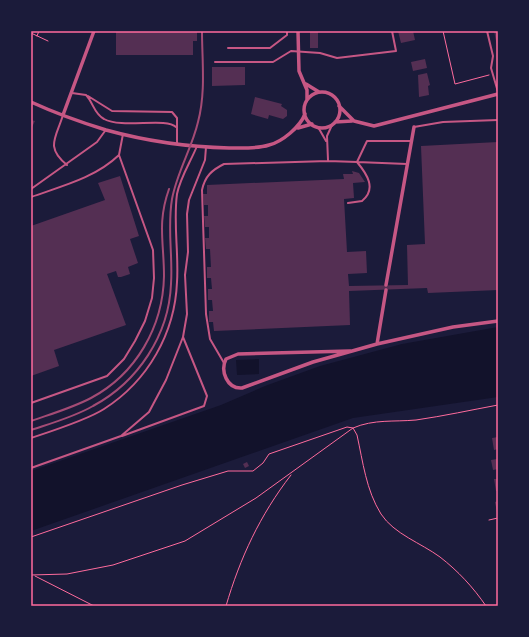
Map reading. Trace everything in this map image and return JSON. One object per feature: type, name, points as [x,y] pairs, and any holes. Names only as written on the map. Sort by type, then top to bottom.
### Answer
[{"type":"street","points":[[63,115],[94,31]]},
{"type":"street","points":[[31,102],[106,130],[177,144],[206,147],[250,147],[270,145],[301,123],[305,114],[307,101],[304,83],[299,71],[298,31]]},
{"type":"street","points":[[304,83],[309,88],[332,96],[339,106],[354,121]]},
{"type":"street","points":[[307,101],[320,92]]},
{"type":"street","points":[[305,114],[312,124],[318,127],[333,123],[354,121],[374,126],[498,93]]},
{"type":"street","points":[[333,123],[339,115],[339,106]]},
{"type":"street","points":[[293,130],[312,124]]},
{"type":"street","points":[[386,285],[414,127]]},
{"type":"street","points":[[377,344],[386,290]]},
{"type":"street","points":[[350,351],[238,354],[229,356],[224,363],[224,373],[228,383],[234,388],[242,388],[313,362],[350,351],[454,327],[498,321]]},
{"type":"lane","points":[[228,48],[270,48],[287,35],[287,31]]},
{"type":"lane","points":[[215,62],[273,62],[291,51],[320,53],[337,58],[396,51],[392,31]]},
{"type":"lane","points":[[487,31],[493,56],[491,68],[498,93]]},
{"type":"lane","points":[[71,94],[82,93],[112,111],[172,112],[177,118],[177,144]]},
{"type":"lane","points":[[88,96],[98,114],[106,120],[125,124],[170,124],[177,129]]},
{"type":"lane","points":[[63,115],[53,148],[55,155],[66,165]]},
{"type":"lane","points":[[414,127],[443,122],[498,120]]},
{"type":"lane","points":[[328,161],[328,133],[333,123]]},
{"type":"lane","points":[[318,127],[327,142]]},
{"type":"lane","points":[[31,189],[97,142],[106,130]]},
{"type":"lane","points":[[31,403],[107,376],[124,359],[145,321],[152,298],[154,250],[119,155],[123,134]]},
{"type":"lane","points":[[357,162],[367,142],[411,141]]},
{"type":"lane","points":[[31,438],[104,409],[133,386],[156,356],[165,337],[175,302],[177,281],[175,234],[177,193],[197,146]]},
{"type":"lane","points":[[121,436],[149,412],[166,380],[183,337],[187,314],[185,275],[188,252],[187,214],[189,200],[205,160],[206,147]]},
{"type":"lane","points":[[31,197],[89,177],[119,155]]},
{"type":"lane","points":[[224,363],[210,339],[206,314],[202,190],[205,180],[215,168],[224,164],[328,161],[407,164]]},
{"type":"lane","points":[[348,203],[362,201],[369,193],[369,180],[357,162]]},
{"type":"lane","points":[[31,468],[204,406],[207,396],[183,337]]},
{"type":"path","points":[[32,31],[31,33],[48,41]]},
{"type":"path","points":[[37,36],[39,31]]},
{"type":"path","points":[[443,31],[455,84],[493,74]]},
{"type":"path","points":[[34,576],[67,574],[113,565],[185,541],[232,513],[292,473],[353,428],[377,421],[396,422],[422,419],[498,405]]},
{"type":"path","points":[[31,537],[182,485],[228,472],[253,471],[263,463],[269,454],[347,427],[353,428]]},
{"type":"path","points":[[353,428],[357,435],[370,492],[381,514],[392,526],[439,557],[460,574],[486,606]]},
{"type":"path","points":[[226,606],[234,581],[260,519],[292,473]]},
{"type":"path","points":[[489,520],[498,518]]},
{"type":"path","points":[[31,575],[94,606]]},
{"type":"shaded area","points":[[498,327],[498,397],[353,418],[31,531],[31,471],[221,405],[265,386],[320,366],[402,344]]},
{"type":"shaded area","points":[[259,359],[259,374],[237,375],[236,360]]},
{"type":"building","points":[[116,31],[193,31],[197,32],[197,41],[193,41],[193,55],[116,55]]},
{"type":"building","points":[[310,31],[318,31],[318,48],[310,48]]},
{"type":"building","points":[[398,31],[413,31],[415,40],[401,43]]},
{"type":"building","points":[[494,31],[498,31],[498,46],[497,46]]},
{"type":"building","points":[[425,59],[427,68],[413,71],[411,62]]},
{"type":"building","points":[[212,67],[245,67],[245,85],[212,86]]},
{"type":"building","points":[[427,73],[430,85],[428,86],[429,95],[419,97],[418,75]]},
{"type":"building","points":[[255,97],[282,104],[281,106],[287,110],[287,116],[283,119],[269,115],[268,119],[251,114]]},
{"type":"building","points":[[31,120],[35,121],[32,127],[31,126]]},
{"type":"building","points":[[498,142],[498,290],[428,293],[427,288],[349,291],[350,325],[214,331],[213,322],[209,322],[209,311],[213,311],[212,300],[208,300],[208,289],[212,289],[211,278],[207,278],[207,267],[211,267],[210,249],[206,249],[205,238],[209,238],[209,227],[205,227],[204,216],[208,216],[208,205],[204,205],[203,194],[207,194],[207,185],[344,179],[343,174],[353,174],[352,171],[359,173],[365,182],[353,183],[354,198],[344,199],[347,252],[366,251],[367,273],[348,274],[349,286],[408,285],[407,245],[425,244],[421,146]]},
{"type":"building","points":[[120,176],[139,236],[130,239],[138,263],[128,267],[130,274],[118,277],[116,271],[107,274],[126,325],[54,350],[59,366],[31,376],[31,226],[105,200],[98,183]]},
{"type":"building","points":[[498,437],[498,449],[494,450],[492,438]]},
{"type":"building","points":[[497,459],[498,469],[493,470],[491,460]]},
{"type":"building","points":[[247,462],[249,466],[245,468],[243,464]]},
{"type":"building","points":[[494,479],[498,479],[498,491],[496,491]]},
{"type":"building","points":[[498,501],[498,512],[497,512],[495,502]]},
{"type":"railway","points":[[31,430],[63,420],[93,406],[109,396],[124,384],[137,370],[157,339],[169,303],[171,284],[170,221],[172,199],[177,179],[195,132],[202,99],[202,31]]},
{"type":"railway","points":[[31,421],[76,405],[107,388],[134,362],[144,347],[152,331],[162,295],[164,276],[162,223],[165,201],[169,189]]}]
